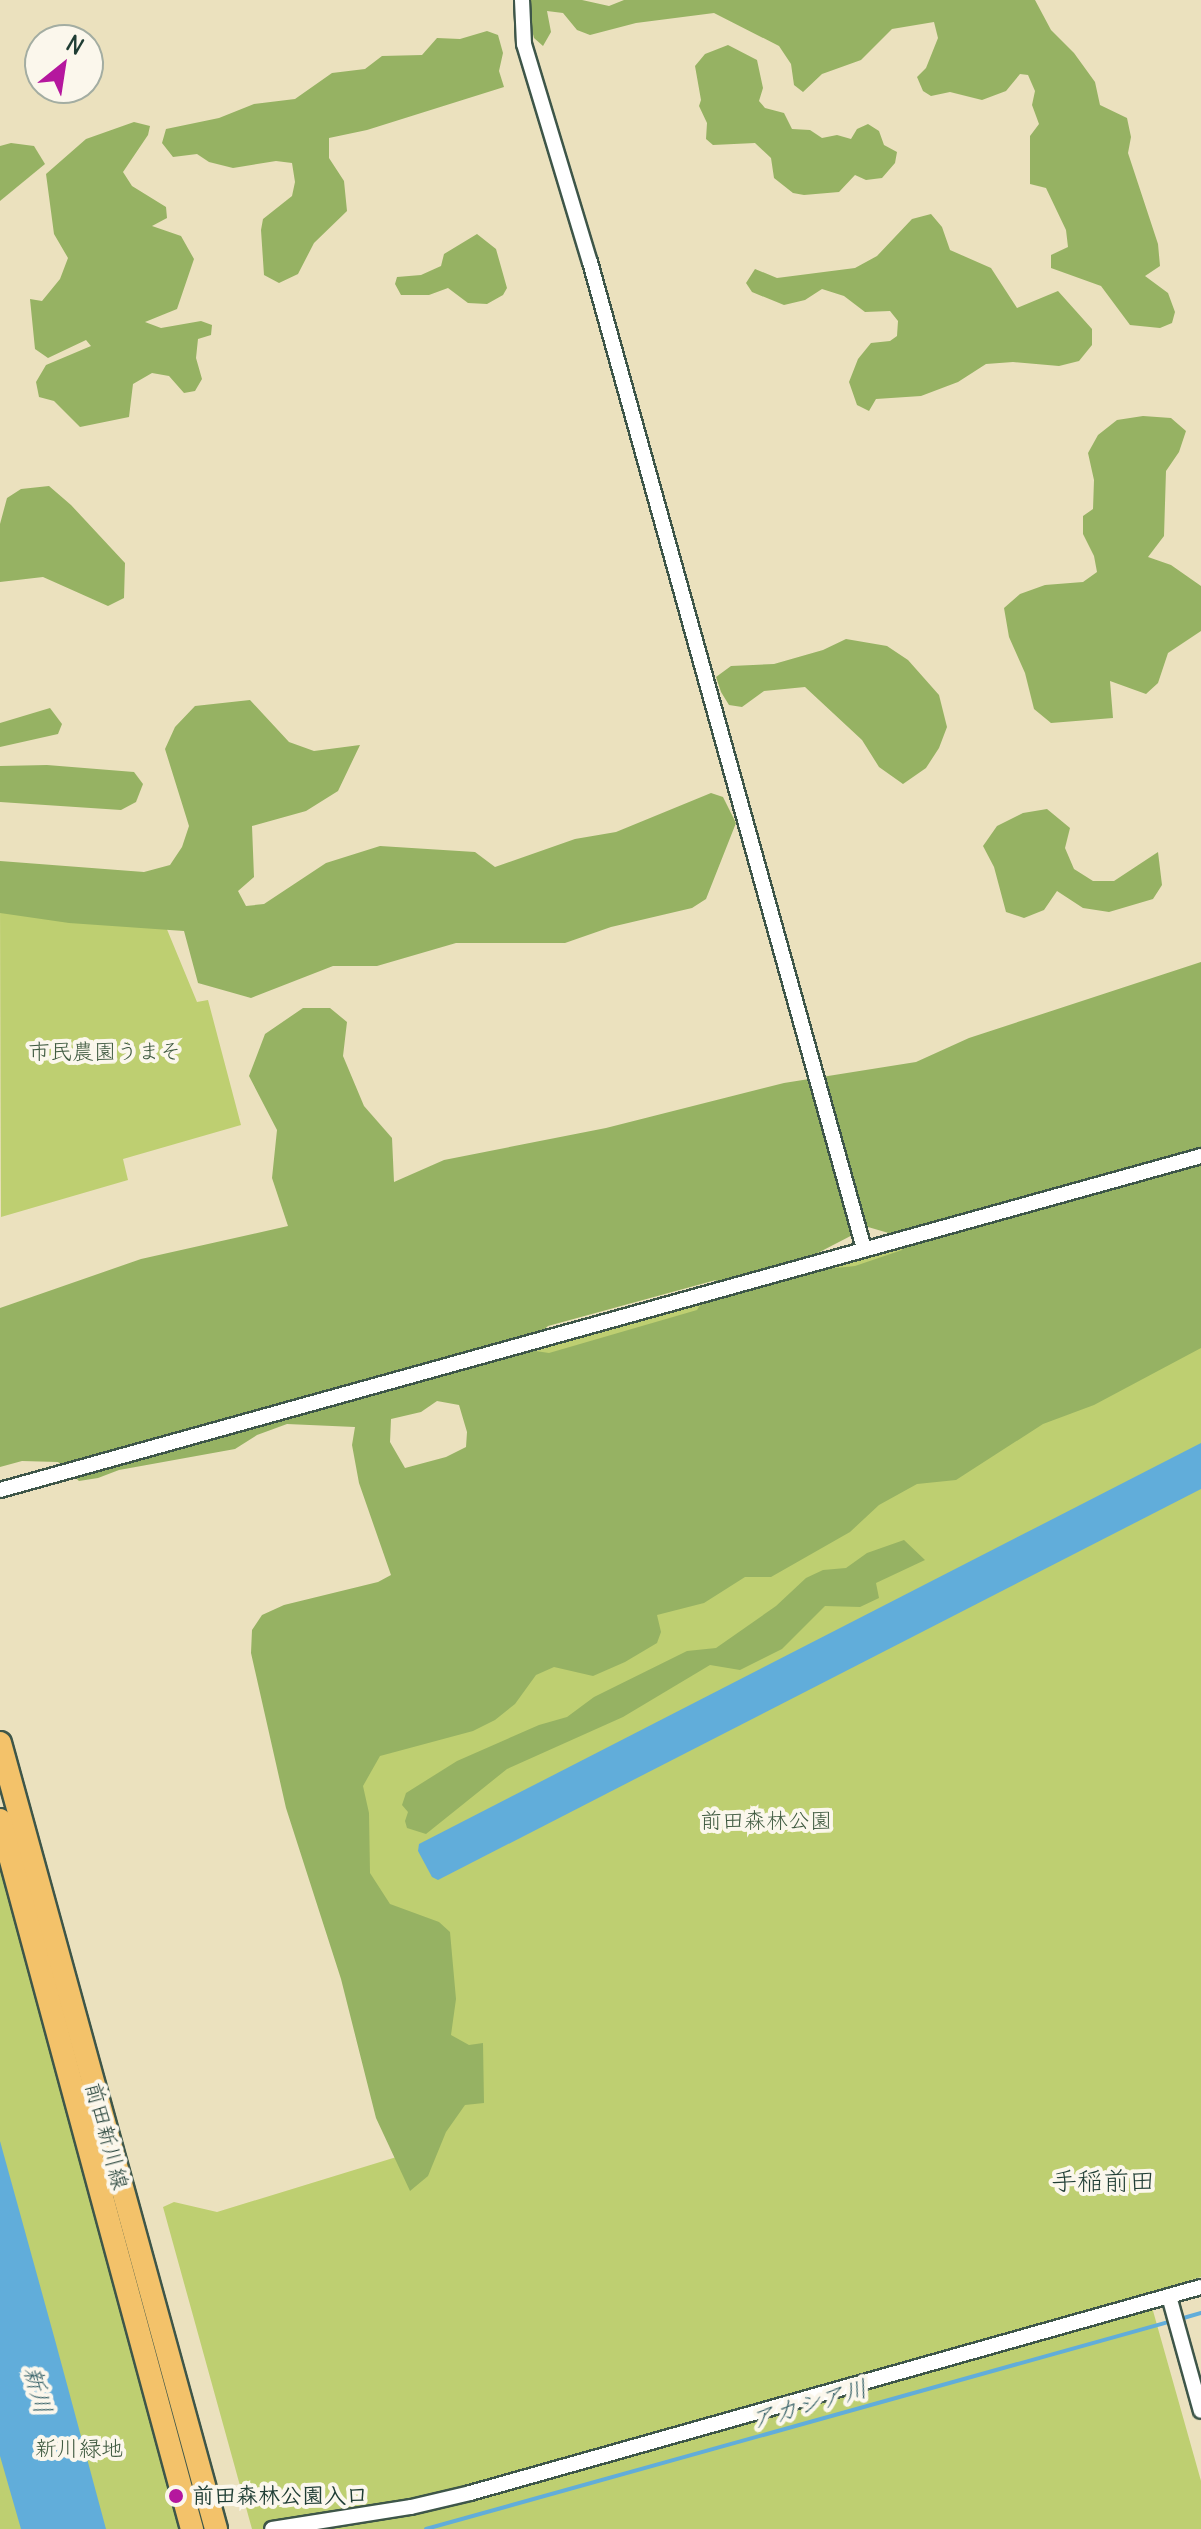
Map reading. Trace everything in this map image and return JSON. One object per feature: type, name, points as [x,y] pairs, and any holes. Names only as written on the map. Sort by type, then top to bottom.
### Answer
[{"type":"main road","name":"前田新川線","points":[[0,1743],[216,2529]]},
{"type":"main road","name":"前田新川線","points":[[0,1820],[192,2529]]},
{"type":"street","points":[[522,0],[524,44],[590,262],[864,1249]]},
{"type":"street","points":[[0,1490],[1201,1156]]},
{"type":"street","points":[[272,2529],[411,2507],[470,2493],[1170,2300],[1201,2287]]},
{"type":"street","points":[[1170,2300],[1201,2411]]},
{"type":"green space","points":[[529,0],[582,0],[609,6],[624,0],[1035,0],[1051,30],[1074,53],[1095,82],[1100,105],[1127,118],[1131,137],[1128,153],[1158,244],[1160,266],[1145,276],[1168,293],[1175,312],[1172,323],[1160,328],[1130,325],[1101,286],[1051,268],[1051,255],[1068,247],[1066,230],[1046,188],[1030,184],[1030,136],[1039,124],[1032,105],[1035,91],[1028,75],[1020,74],[1006,91],[982,100],[950,92],[931,96],[923,91],[917,77],[926,68],[938,38],[934,22],[892,29],[861,60],[822,74],[803,92],[794,85],[791,64],[779,46],[714,13],[636,23],[590,35],[577,30],[563,13],[547,11],[551,32],[543,46],[534,38]]},
{"type":"green space","points":[[487,31],[498,35],[503,53],[499,71],[504,87],[367,130],[329,138],[329,158],[344,181],[347,211],[314,243],[298,274],[279,283],[264,275],[261,230],[263,219],[292,196],[295,182],[292,163],[276,161],[233,168],[209,162],[197,154],[173,157],[162,143],[166,129],[219,118],[254,104],[295,99],[332,73],[365,69],[382,56],[422,55],[437,38],[460,39]]},
{"type":"green space","points":[[728,45],[757,60],[763,88],[759,101],[765,108],[784,113],[792,129],[810,130],[822,138],[837,135],[851,139],[857,129],[868,124],[879,131],[884,145],[897,152],[895,163],[882,178],[866,180],[855,175],[839,192],[804,195],[793,193],[774,178],[771,158],[755,143],[713,145],[706,139],[707,123],[699,106],[701,100],[695,66],[705,54]]},
{"type":"green space","points":[[134,122],[150,126],[148,135],[123,172],[132,186],[166,207],[167,218],[152,226],[181,236],[194,259],[177,309],[145,322],[161,328],[201,321],[212,325],[211,335],[198,339],[196,358],[202,379],[195,391],[184,393],[169,376],[152,373],[133,384],[129,417],[80,427],[54,401],[39,397],[36,382],[46,365],[91,346],[86,340],[48,358],[35,349],[30,299],[42,301],[60,279],[68,258],[54,234],[46,174],[86,139]]},
{"type":"green space","points":[[11,143],[34,146],[45,164],[0,201],[0,146]]},
{"type":"green space","points":[[931,214],[942,227],[950,250],[991,268],[1017,308],[1058,291],[1092,329],[1092,345],[1079,361],[1059,366],[1013,362],[986,364],[958,382],[921,396],[876,399],[869,411],[857,405],[849,382],[858,359],[871,343],[890,341],[897,336],[898,321],[890,311],[865,312],[844,296],[822,289],[805,300],[784,305],[752,292],[746,283],[755,269],[777,278],[855,268],[877,256],[912,219]]},
{"type":"green space","points":[[477,234],[496,249],[507,288],[503,295],[487,304],[468,303],[448,288],[429,295],[401,295],[395,284],[397,277],[421,275],[441,266],[444,254]]},
{"type":"green space","points":[[1143,416],[1171,418],[1186,431],[1179,452],[1166,471],[1164,536],[1148,557],[1171,565],[1201,586],[1201,631],[1168,653],[1158,683],[1146,694],[1110,681],[1113,718],[1051,723],[1034,709],[1025,673],[1009,637],[1004,608],[1020,594],[1045,585],[1083,582],[1097,572],[1094,556],[1083,534],[1083,516],[1093,509],[1094,480],[1088,453],[1098,435],[1117,420]]},
{"type":"green space","points":[[49,486],[125,563],[124,598],[108,606],[43,577],[0,582],[0,524],[7,498],[21,489]]},
{"type":"green space","points":[[846,639],[887,646],[908,660],[939,695],[947,727],[939,748],[926,768],[903,784],[879,767],[862,740],[805,687],[764,691],[742,707],[729,705],[721,692],[716,677],[731,666],[774,664],[823,650]]},
{"type":"green space","points":[[250,700],[289,742],[314,751],[360,745],[338,791],[306,811],[252,826],[254,877],[238,891],[246,906],[264,904],[326,863],[380,846],[475,852],[495,867],[575,839],[616,832],[711,793],[723,797],[736,823],[706,899],[692,908],[611,927],[565,943],[456,943],[377,966],[333,966],[251,998],[198,983],[184,931],[69,923],[0,913],[0,861],[144,872],[170,865],[182,847],[189,826],[165,749],[175,727],[195,706]]},
{"type":"green space","points":[[50,708],[62,724],[58,734],[0,747],[0,723]]},
{"type":"green space","points":[[47,765],[134,772],[143,784],[136,802],[121,810],[0,802],[0,766]]},
{"type":"green space","points":[[1047,809],[1070,828],[1065,848],[1074,869],[1093,881],[1114,881],[1158,852],[1162,885],[1153,899],[1109,912],[1083,908],[1057,891],[1044,910],[1024,918],[1006,912],[994,867],[983,846],[997,826],[1023,813]]},
{"type":"green space","name":"市民農園うまそ","points":[[0,901],[166,927],[197,1002],[208,1000],[241,1125],[123,1159],[128,1180],[1,1217]]},
{"type":"green space","points":[[1201,962],[1201,1348],[1094,1405],[1043,1424],[956,1480],[917,1484],[879,1505],[850,1532],[771,1577],[745,1577],[704,1603],[657,1615],[661,1632],[657,1643],[625,1662],[593,1676],[554,1667],[536,1675],[515,1704],[495,1720],[473,1731],[380,1756],[363,1786],[369,1813],[370,1873],[390,1904],[439,1922],[450,1932],[456,1999],[451,2035],[469,2045],[483,2043],[484,2103],[465,2105],[446,2132],[428,2176],[410,2191],[376,2118],[341,1979],[286,1808],[251,1653],[252,1630],[262,1615],[284,1605],[378,1582],[391,1575],[359,1483],[352,1445],[355,1427],[287,1424],[257,1435],[235,1449],[119,1470],[79,1481],[58,1462],[22,1461],[0,1467],[0,1308],[141,1259],[288,1226],[272,1178],[277,1130],[249,1076],[265,1034],[303,1008],[330,1008],[347,1022],[343,1056],[364,1106],[392,1138],[394,1182],[444,1160],[606,1128],[784,1083],[916,1062],[969,1038]],"holes":[[[868,1227],[892,1234],[914,1231],[902,1250],[855,1266],[826,1269],[808,1258]],[[716,1280],[697,1310],[549,1353],[522,1349],[548,1326]],[[437,1401],[459,1405],[467,1432],[466,1447],[446,1457],[405,1468],[390,1442],[391,1419],[421,1412]]]},
{"type":"green space","name":"前田森林公園","points":[[1201,1164],[1201,2277],[1148,2293],[1201,2481],[1201,2529],[252,2529],[163,2207],[174,2202],[217,2212],[403,2155],[262,1636],[399,1586],[491,1453],[467,1372],[874,1247]]},
{"type":"green space","points":[[904,1540],[925,1560],[876,1583],[879,1598],[860,1607],[825,1606],[782,1649],[740,1670],[710,1665],[623,1717],[507,1769],[426,1834],[407,1828],[405,1821],[408,1812],[402,1805],[406,1793],[457,1761],[539,1725],[567,1717],[594,1697],[687,1651],[716,1648],[776,1606],[806,1578],[823,1570],[846,1568],[867,1553]]},
{"type":"green space","name":"新川緑地","points":[[0,1862],[182,2529],[0,2529]]},
{"type":"water","points":[[1201,1443],[1201,1489],[438,1880],[432,1877],[418,1851],[419,1844]]},
{"type":"water","name":"新川","points":[[0,2141],[106,2529],[21,2529],[0,2456]]},
{"type":"waterway","name":"アカシア川","points":[[1180,2319],[1201,2313]]},
{"type":"waterway","name":"アカシア川","points":[[426,2529],[1172,2321]]},
{"type":"place","name":"前田森林公園入口","points":[[176,2496]]},
{"type":"district","name":"手稲前田","points":[[1103,2181]]}]
